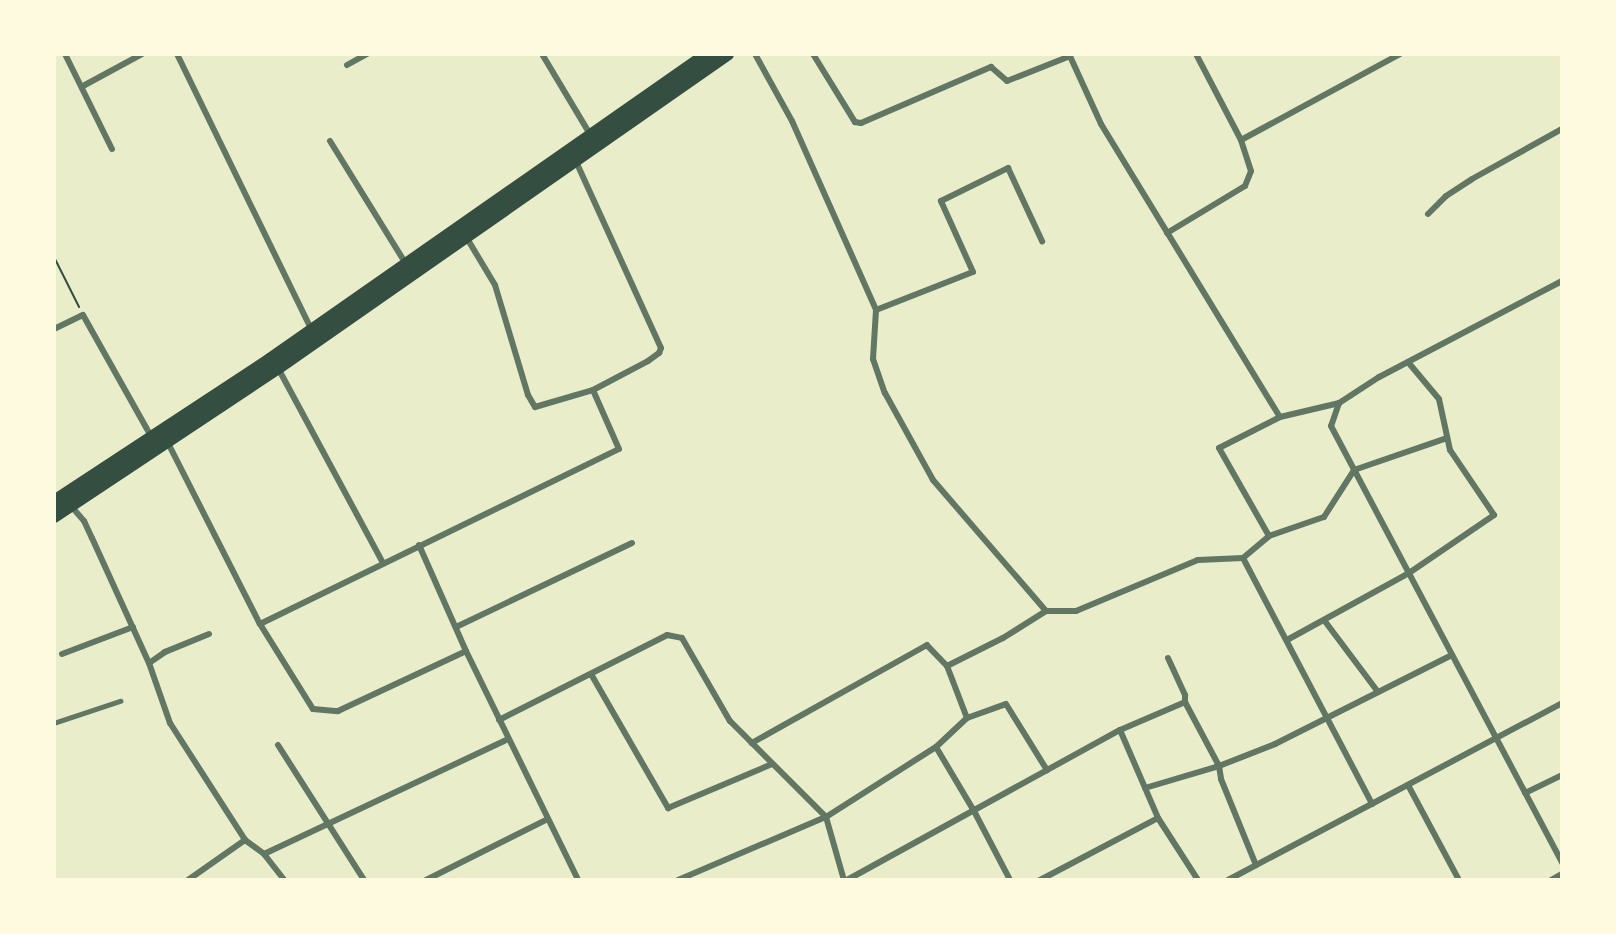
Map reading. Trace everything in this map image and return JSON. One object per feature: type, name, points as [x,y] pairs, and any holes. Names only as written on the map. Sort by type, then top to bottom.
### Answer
[{"type":"main road","points":[[54,516],[68,504],[277,368],[575,159],[593,139],[708,54]]},
{"type":"main road","points":[[54,502],[270,360],[406,264],[593,139],[727,54]]},
{"type":"street","points":[[65,54],[83,86],[112,149]]},
{"type":"street","points":[[83,86],[142,54]]},
{"type":"street","points":[[177,54],[309,325]]},
{"type":"street","points":[[347,64],[367,54]]},
{"type":"street","points":[[542,54],[593,139]]},
{"type":"street","points":[[755,54],[792,121],[876,310],[873,359],[885,393],[933,480],[1046,611]]},
{"type":"street","points":[[813,54],[855,122],[861,123],[991,67],[1007,81],[1069,55],[1101,124],[1280,417]]},
{"type":"street","points":[[1167,233],[1245,186],[1251,171],[1241,140],[1196,54]]},
{"type":"street","points":[[1241,140],[1400,54]]},
{"type":"street","points":[[1428,214],[1446,196],[1472,179],[1562,129]]},
{"type":"street","points":[[330,141],[406,264]]},
{"type":"street","points":[[465,235],[495,285],[528,395],[535,407],[592,390],[648,361],[659,353],[661,348],[575,159]]},
{"type":"street","points":[[876,310],[973,272],[941,201],[1008,168],[1042,241]]},
{"type":"street","points":[[1269,536],[1219,448],[1280,417],[1339,403],[1408,362],[1562,281]]},
{"type":"street","points":[[54,329],[83,315],[152,438]]},
{"type":"street","points":[[1287,640],[1409,573],[1494,515],[1450,450],[1439,399],[1408,362]]},
{"type":"street","points":[[277,368],[383,562]]},
{"type":"street","points":[[260,624],[383,562],[619,449],[592,390]]},
{"type":"street","points":[[1339,403],[1331,426],[1562,863]]},
{"type":"street","points":[[947,666],[1003,638],[1046,611],[1076,611],[1198,560],[1243,558],[1269,536],[1324,517],[1354,470],[1447,438]]},
{"type":"street","points":[[167,441],[260,624],[313,709],[338,711],[466,651]]},
{"type":"street","points":[[68,504],[84,521],[149,663],[170,723],[245,840],[264,854],[285,880]]},
{"type":"street","points":[[456,627],[632,543]]},
{"type":"street","points":[[419,545],[466,651],[578,880]]},
{"type":"street","points":[[1243,558],[1372,804]]},
{"type":"street","points":[[1324,620],[1378,692]]},
{"type":"street","points":[[62,654],[133,627]]},
{"type":"street","points":[[149,663],[165,652],[209,634]]},
{"type":"street","points":[[500,720],[667,635],[682,638],[730,721],[826,817],[846,880],[1120,730],[1185,702]]},
{"type":"street","points":[[752,743],[927,645],[947,666],[967,718]]},
{"type":"street","points":[[1145,788],[1219,766],[1275,744],[1452,655]]},
{"type":"street","points":[[1168,658],[1185,695],[1185,702],[1219,766],[1221,779],[1256,866]]},
{"type":"street","points":[[591,674],[668,808],[772,764]]},
{"type":"street","points":[[1228,880],[1562,703]]},
{"type":"street","points":[[678,880],[826,817],[936,747],[967,718],[1006,704],[1047,770]]},
{"type":"street","points":[[1120,730],[1158,818],[1198,880]]},
{"type":"street","points":[[264,854],[508,739]]},
{"type":"street","points":[[278,745],[364,880]]},
{"type":"street","points":[[936,747],[974,811],[1010,880]]},
{"type":"street","points":[[1525,793],[1562,775]]},
{"type":"street","points":[[1408,785],[1459,880]]},
{"type":"street","points":[[1040,880],[1158,818]]},
{"type":"street","points":[[426,880],[548,819]]},
{"type":"street","points":[[188,880],[245,840]]},
{"type":"street","points":[[1551,880],[1562,874]]},
{"type":"lane","points":[[54,723],[120,701]]},
{"type":"path","points":[[54,257],[83,315]]}]
